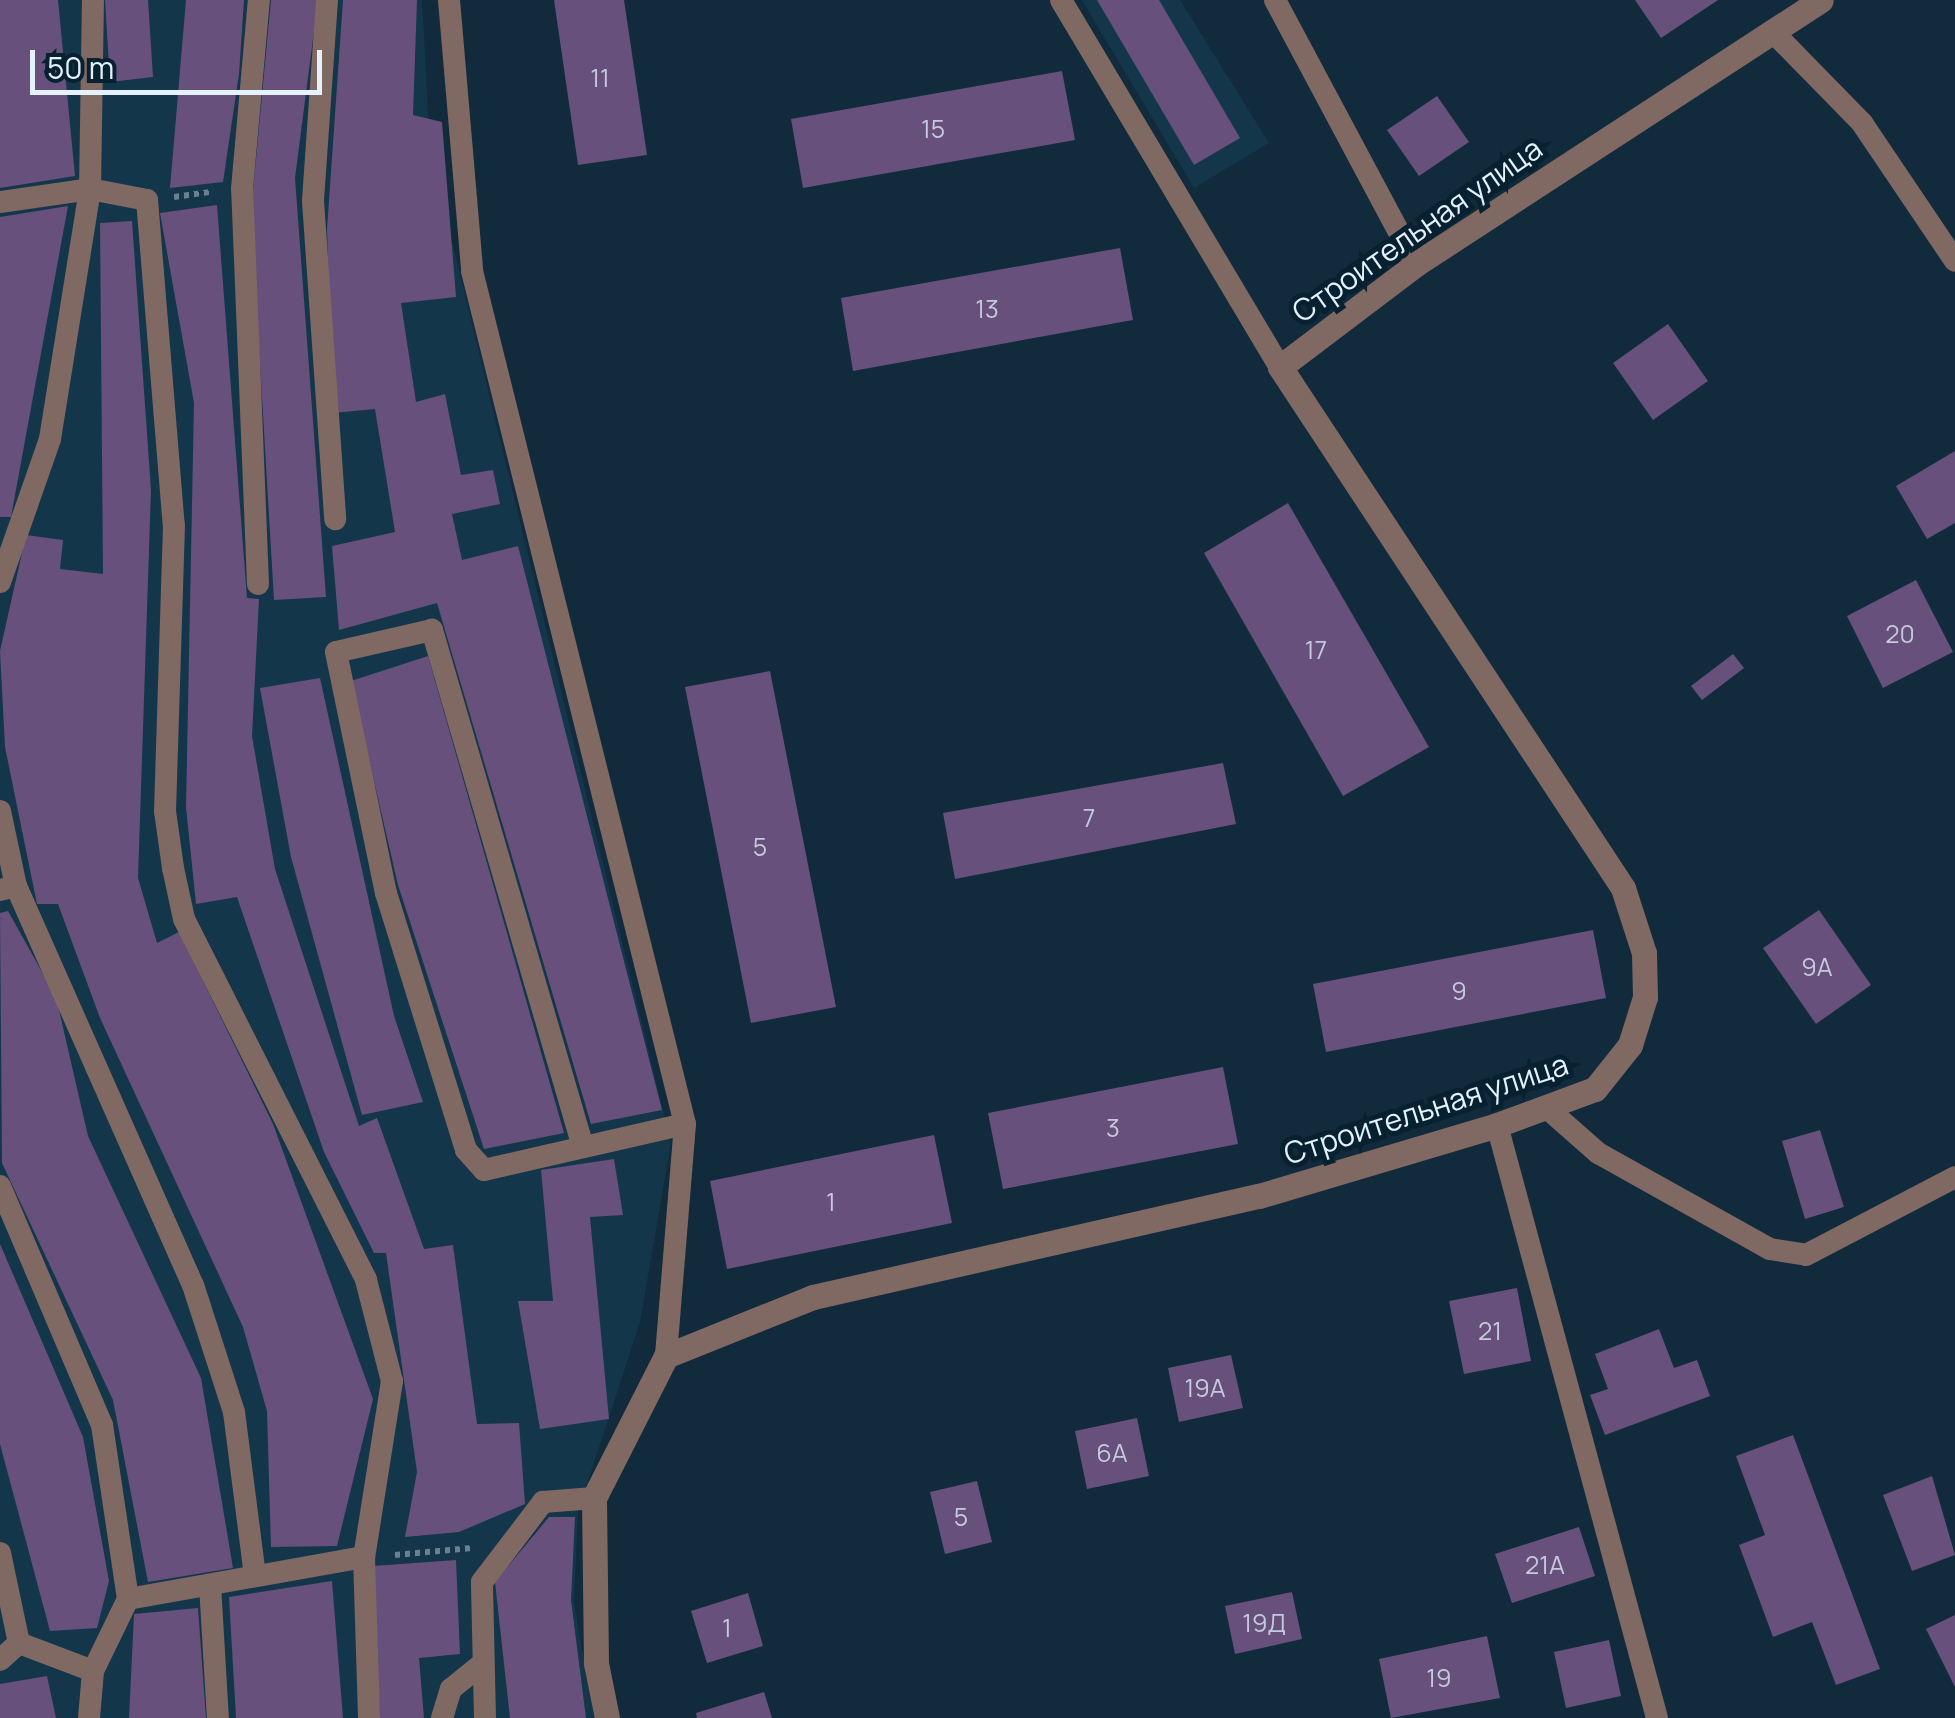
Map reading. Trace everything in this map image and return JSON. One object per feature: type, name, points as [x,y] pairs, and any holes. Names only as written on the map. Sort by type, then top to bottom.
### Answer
[{"type":"street","name":"Строительная улица","points":[[666,1356],[814,1297],[1260,1196],[1497,1125],[1595,1089],[1630,1045],[1645,997],[1644,953],[1623,888],[1280,367],[1416,264],[1820,0]]},
{"type":"street","points":[[607,1718],[596,1663],[594,1498],[666,1356]]},
{"type":"lane","points":[[0,582],[50,439],[90,189],[93,0]]},
{"type":"lane","points":[[258,584],[242,188],[259,0]]},
{"type":"lane","points":[[327,0],[313,200],[334,519]]},
{"type":"lane","points":[[449,0],[472,270],[685,1124],[666,1356]]},
{"type":"lane","points":[[1061,0],[1280,367]]},
{"type":"lane","points":[[1275,0],[1416,264]]},
{"type":"lane","points":[[1772,31],[1862,123],[1955,261]]},
{"type":"lane","points":[[0,202],[90,189],[147,200],[174,526],[165,811],[172,868],[184,920],[366,1280],[392,1381],[364,1558],[369,1718]]},
{"type":"lane","points":[[583,1147],[432,630],[336,652],[386,893],[466,1150],[484,1170],[685,1124]]},
{"type":"lane","points":[[0,811],[8,888],[193,1285],[234,1412],[255,1575]]},
{"type":"lane","points":[[1548,1108],[1598,1154],[1770,1248],[1806,1256],[1955,1176]]},
{"type":"lane","points":[[1497,1125],[1657,1718]]},
{"type":"lane","points":[[0,1186],[102,1425],[128,1599],[93,1671],[88,1718]]},
{"type":"lane","points":[[484,1718],[478,1667],[482,1582],[506,1544],[543,1502],[594,1498]]},
{"type":"lane","points":[[0,1554],[19,1643]]},
{"type":"lane","points":[[128,1599],[364,1558]]},
{"type":"lane","points":[[210,1585],[218,1718]]},
{"type":"lane","points":[[19,1643],[93,1671]]},
{"type":"lane","points":[[0,1660],[19,1643]]},
{"type":"lane","points":[[442,1718],[451,1689],[478,1667]]},
{"type":"path","points":[[147,200],[242,188]]},
{"type":"path","points":[[415,1553],[506,1544]]},
{"type":"shaded area","points":[[0,0],[422,0],[430,151],[671,1143],[640,1322],[578,1512],[574,1602],[594,1718],[0,1718]]},
{"type":"shaded area","points":[[1082,0],[1180,0],[1269,143],[1194,188]]},
{"type":"building","points":[[0,0],[58,0],[75,176],[0,188]]},
{"type":"building","points":[[105,0],[148,0],[153,77],[110,82]]},
{"type":"building","points":[[186,0],[244,0],[239,74],[223,182],[170,188]]},
{"type":"building","points":[[271,0],[318,0],[295,178],[326,597],[274,600],[251,212]]},
{"type":"building","points":[[343,0],[417,0],[413,115],[442,122],[456,297],[401,303],[416,402],[445,394],[461,475],[493,470],[500,504],[452,514],[462,560],[518,546],[662,1110],[591,1124],[437,603],[339,630],[332,546],[395,532],[375,409],[333,413],[327,229]]},
{"type":"building","points":[[554,0],[624,0],[647,155],[578,165]]},
{"type":"building","points":[[1097,0],[1159,0],[1240,138],[1194,165]]},
{"type":"building","points":[[1635,0],[1718,0],[1661,38]]},
{"type":"building","points":[[1062,71],[1075,140],[803,188],[791,119]]},
{"type":"building","points":[[1437,96],[1469,142],[1419,176],[1387,130]]},
{"type":"building","points":[[217,205],[247,598],[259,599],[252,736],[275,869],[359,1126],[377,1118],[424,1249],[453,1245],[477,1424],[519,1423],[525,1504],[459,1532],[405,1537],[417,1472],[386,1253],[374,1253],[324,1152],[237,897],[196,904],[186,807],[194,403],[160,213]]},
{"type":"building","points":[[68,206],[11,517],[0,517],[0,217]]},
{"type":"building","points":[[132,221],[151,490],[138,878],[157,943],[179,932],[273,1124],[373,1399],[337,1546],[271,1547],[267,1411],[243,1327],[100,1018],[58,904],[37,904],[5,747],[0,651],[26,535],[63,540],[60,569],[103,574],[100,223]]},
{"type":"building","points":[[1120,248],[1133,320],[853,371],[841,298]]},
{"type":"building","points":[[1668,324],[1708,381],[1653,420],[1613,363]]},
{"type":"building","points":[[1955,451],[1955,523],[1927,539],[1896,486]]},
{"type":"building","points":[[1288,503],[1429,747],[1343,796],[1204,553]]},
{"type":"building","points":[[1916,580],[1953,652],[1883,688],[1847,616]]},
{"type":"building","points":[[1733,654],[1744,668],[1702,700],[1691,686]]},
{"type":"building","points":[[428,656],[564,1133],[484,1149],[398,885],[351,681]]},
{"type":"building","points":[[770,671],[836,1007],[751,1023],[685,687]]},
{"type":"building","points":[[320,678],[394,1016],[423,1102],[362,1115],[291,857],[260,688]]},
{"type":"building","points":[[1223,763],[1236,824],[955,879],[943,813]]},
{"type":"building","points":[[1819,910],[1871,985],[1816,1024],[1763,948]]},
{"type":"building","points":[[8,911],[56,997],[88,1136],[201,1378],[233,1568],[148,1582],[113,1400],[2,1163],[0,913]]},
{"type":"building","points":[[1593,930],[1606,998],[1326,1052],[1313,984]]},
{"type":"building","points":[[1223,1067],[1238,1144],[1003,1189],[988,1113]]},
{"type":"building","points":[[1820,1130],[1844,1207],[1805,1219],[1782,1141]]},
{"type":"building","points":[[934,1135],[952,1223],[727,1269],[710,1181]]},
{"type":"building","points":[[614,1159],[623,1215],[590,1217],[609,1419],[540,1429],[518,1301],[553,1301],[541,1170]]},
{"type":"building","points":[[0,1244],[83,1437],[109,1581],[97,1628],[50,1631],[0,1444]]},
{"type":"building","points":[[1517,1288],[1531,1361],[1464,1374],[1449,1301]]},
{"type":"building","points":[[1659,1329],[1674,1368],[1697,1360],[1710,1396],[1605,1435],[1590,1395],[1608,1389],[1595,1354]]},
{"type":"building","points":[[1231,1355],[1243,1408],[1179,1422],[1168,1368]]},
{"type":"building","points":[[1137,1418],[1149,1476],[1087,1489],[1075,1431]]},
{"type":"building","points":[[1793,1435],[1880,1669],[1836,1685],[1812,1622],[1773,1637],[1739,1545],[1765,1535],[1736,1456]]},
{"type":"building","points":[[1932,1476],[1955,1555],[1912,1571],[1883,1495]]},
{"type":"building","points":[[977,1481],[992,1542],[945,1554],[930,1492]]},
{"type":"building","points":[[549,1517],[575,1517],[571,1600],[586,1718],[510,1718],[495,1582]]},
{"type":"building","points":[[1579,1527],[1595,1576],[1512,1603],[1495,1554]]},
{"type":"building","points":[[456,1560],[460,1654],[419,1658],[424,1718],[380,1718],[373,1566]]},
{"type":"building","points":[[332,1581],[343,1718],[236,1718],[229,1597]]},
{"type":"building","points":[[1292,1592],[1302,1639],[1235,1654],[1225,1606]]},
{"type":"building","points":[[748,1593],[763,1646],[707,1663],[691,1611]]},
{"type":"building","points":[[198,1608],[206,1718],[129,1718],[134,1614]]},
{"type":"building","points":[[1955,1615],[1955,1687],[1926,1629]]},
{"type":"building","points":[[1487,1636],[1500,1698],[1391,1718],[1379,1659]]},
{"type":"building","points":[[1609,1640],[1621,1696],[1566,1708],[1554,1652]]},
{"type":"building","points":[[47,1676],[56,1718],[0,1718],[0,1684]]},
{"type":"building","points":[[764,1692],[772,1718],[697,1718],[696,1713]]}]
